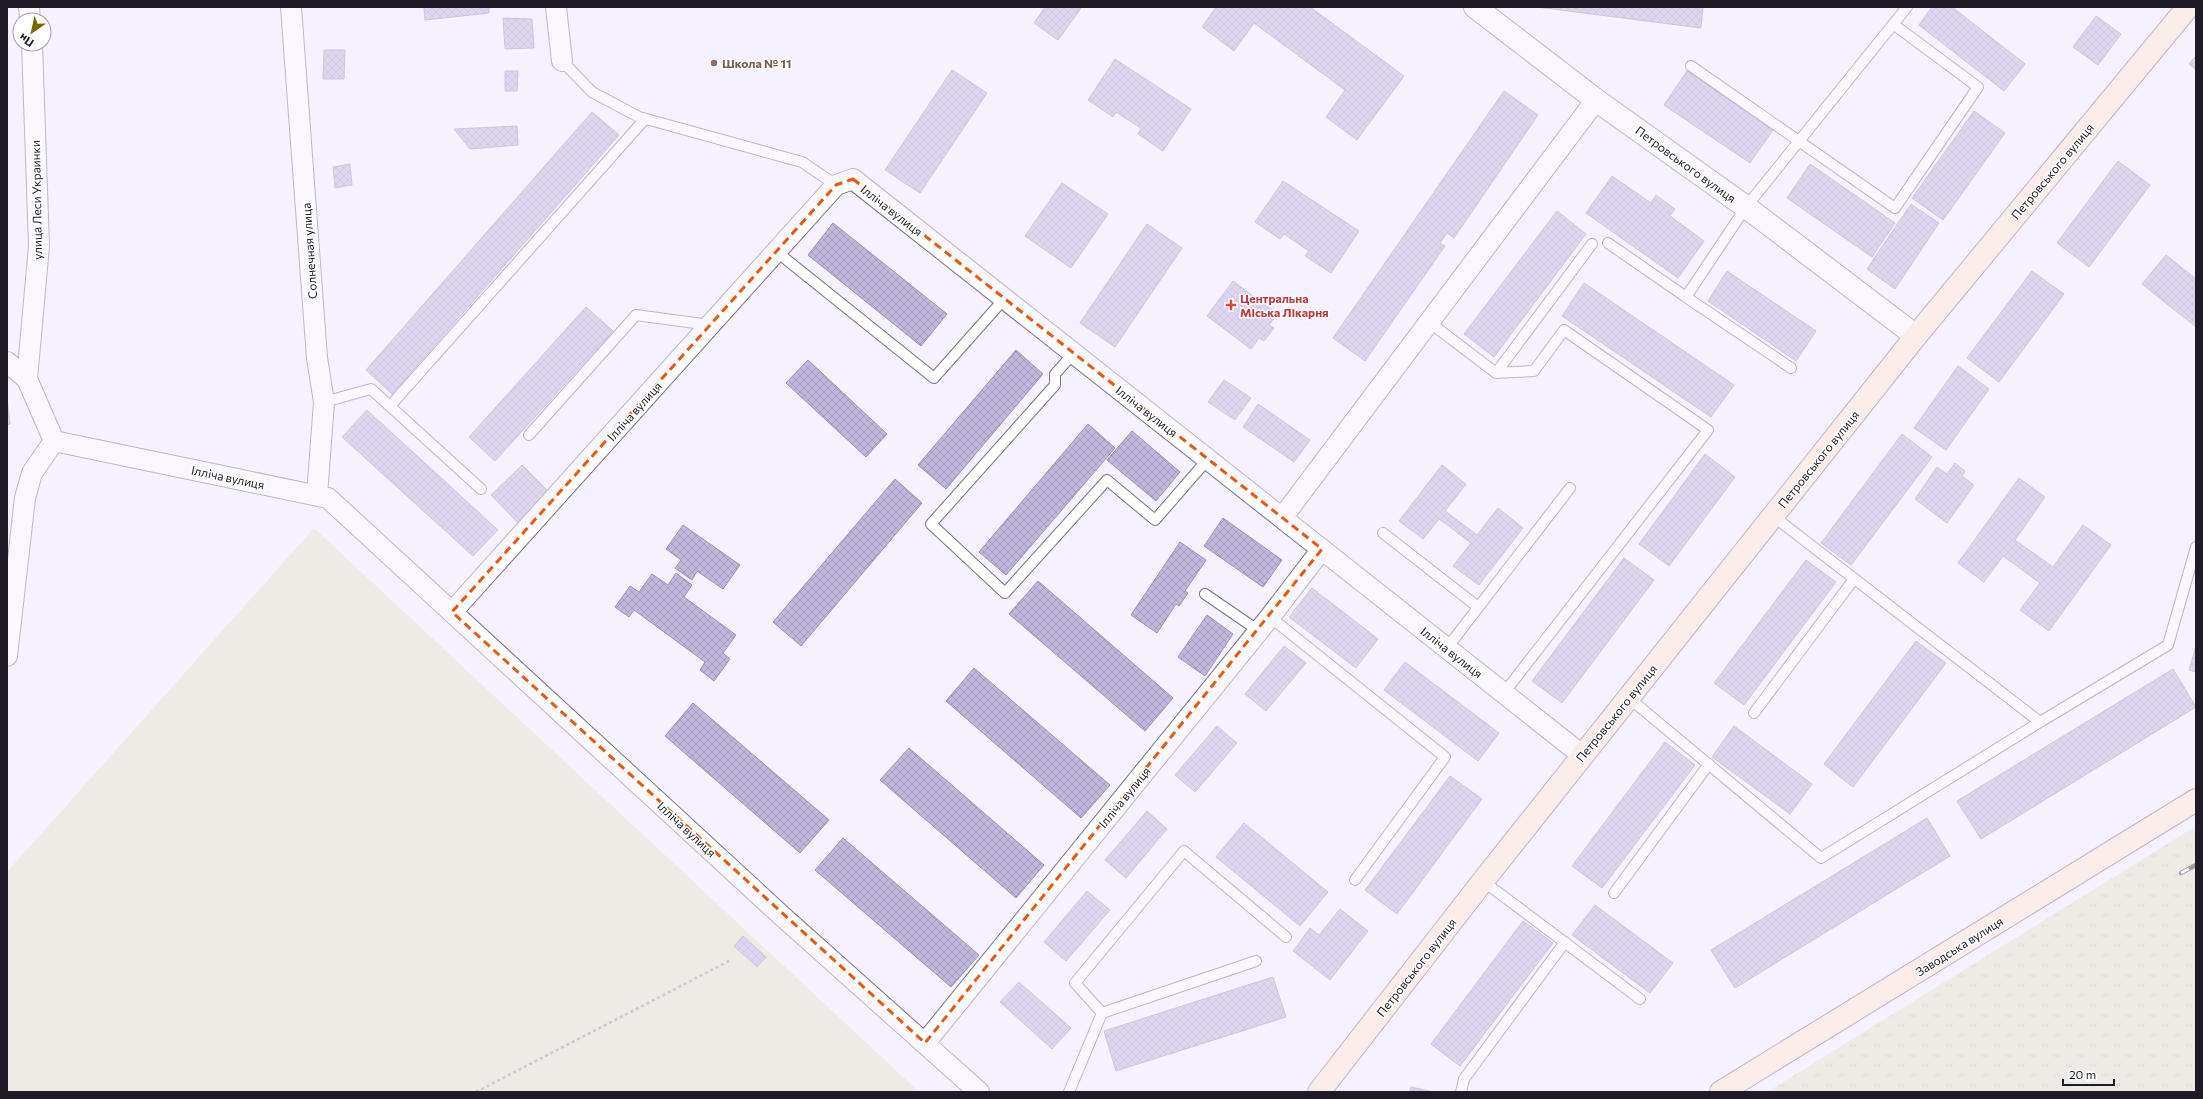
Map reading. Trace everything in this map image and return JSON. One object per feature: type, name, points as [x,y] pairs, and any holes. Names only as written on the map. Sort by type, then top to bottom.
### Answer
[{"type":"main road","name":"Петровського вулиця","points":[[1319,1092],[1582,755],[1629,698],[1916,336],[2188,7]]},
{"type":"main road","name":"Заводська вулиця","points":[[1721,1092],[2196,800]]},
{"type":"street","name":"Солнечная улица","points":[[291,7],[317,358],[324,402],[317,496]]},
{"type":"street","points":[[556,7],[562,61]]},
{"type":"street","name":"Петровського вулиця","points":[[1475,7],[1596,100],[1746,208],[1916,336]]},
{"type":"street","name":"улица Леси Украинки","points":[[27,379],[39,246],[32,52]]},
{"type":"street","points":[[1282,518],[1596,100]]},
{"type":"street","name":"Ілліча вулиця","points":[[452,612],[711,326],[836,185],[852,179],[1005,298],[1582,755]]},
{"type":"street","points":[[7,362],[27,379],[54,441],[32,473],[25,498],[7,656]]},
{"type":"street","name":"Ілліча вулиця","points":[[54,441],[328,498],[782,916],[979,1092]]},
{"type":"street","name":"Ілліча вулиця","points":[[925,1043],[1265,624],[1322,549]]},
{"type":"lane","points":[[1686,297],[1746,208],[1907,7]]},
{"type":"lane","points":[[1691,66],[1895,208],[1978,87],[1893,24]]},
{"type":"lane","points":[[562,61],[592,92],[645,119],[802,162],[836,185]]},
{"type":"lane","points":[[390,406],[645,119]]},
{"type":"lane","points":[[1608,243],[1791,368]]},
{"type":"lane","points":[[1496,372],[1592,244]]},
{"type":"lane","points":[[777,252],[934,378],[1005,298]]},
{"type":"lane","points":[[529,435],[636,315],[711,326]]},
{"type":"lane","points":[[1429,322],[1496,372],[1534,371],[1564,330],[1708,430],[1504,693]]},
{"type":"lane","points":[[1074,353],[1055,374],[1055,385],[931,524],[1005,593],[1107,480],[1155,520],[1208,459]]},
{"type":"lane","points":[[324,402],[372,389],[481,489]]},
{"type":"lane","points":[[1447,648],[1570,488]]},
{"type":"lane","points":[[1773,516],[2040,722]]},
{"type":"lane","points":[[1383,533],[1478,607]]},
{"type":"lane","points":[[1629,698],[1821,858],[2040,722],[2168,645],[2196,547]]},
{"type":"lane","points":[[1754,713],[1854,579]]},
{"type":"lane","points":[[1205,594],[1265,624],[1445,757],[1356,880]]},
{"type":"lane","points":[[1614,892],[1709,764]]},
{"type":"lane","points":[[1102,1013],[1075,983],[1184,851],[1286,937]]},
{"type":"lane","points":[[1483,881],[1640,999]]},
{"type":"lane","points":[[1461,1092],[1464,1079],[1565,942]]},
{"type":"lane","points":[[1069,1092],[1102,1013],[1256,961]]},
{"type":"path","points":[[476,1092],[731,960]]},
{"type":"highlighted area","points":[[853,179],[1322,549],[925,1043],[452,612],[836,185]]},
{"type":"green space","points":[[314,528],[917,1090],[914,1092],[7,1092],[7,872]]},
{"type":"green space","points":[[2196,826],[2196,1092],[1767,1092]]},
{"type":"building","points":[[424,7],[489,7],[489,13],[425,20]]},
{"type":"building","points":[[1045,7],[1082,7],[1058,40],[1034,23]]},
{"type":"building","points":[[1216,7],[1310,7],[1404,76],[1357,140],[1326,117],[1345,90],[1254,23],[1234,51],[1202,27]]},
{"type":"building","points":[[1537,7],[1703,7],[1701,28]]},
{"type":"building","points":[[1932,7],[1952,7],[2025,64],[2004,91],[1919,25]]},
{"type":"building","points":[[2096,16],[2121,34],[2098,65],[2073,47]]},
{"type":"building","points":[[503,18],[532,19],[534,48],[505,49]]},
{"type":"building","points":[[324,50],[345,50],[344,79],[323,79]]},
{"type":"building","points":[[2196,56],[2196,70],[2189,64]]},
{"type":"building","points":[[1115,59],[1191,109],[1163,151],[1138,134],[1141,128],[1116,112],[1113,117],[1088,100]]},
{"type":"building","points":[[952,70],[987,93],[920,193],[885,170]]},
{"type":"building","points":[[505,71],[518,71],[517,91],[505,91]]},
{"type":"building","points":[[1687,71],[1773,130],[1750,163],[1664,105]]},
{"type":"building","points":[[1504,91],[1538,115],[1454,238],[1447,233],[1440,243],[1445,246],[1365,361],[1333,338]]},
{"type":"building","points":[[1974,111],[2005,133],[1943,220],[1912,198]]},
{"type":"building","points":[[592,112],[619,135],[392,394],[366,370]]},
{"type":"building","points":[[517,126],[518,145],[470,149],[454,129]]},
{"type":"building","points":[[2118,161],[2150,185],[2089,267],[2057,243]]},
{"type":"building","points":[[350,164],[352,185],[335,188],[333,167]]},
{"type":"building","points":[[1810,164],[1895,223],[1872,257],[1787,198]]},
{"type":"building","points":[[1612,176],[1651,203],[1656,195],[1675,209],[1670,216],[1704,241],[1678,278],[1586,213]]},
{"type":"building","points":[[1283,181],[1359,231],[1331,273],[1305,256],[1309,251],[1284,234],[1280,239],[1255,222]]},
{"type":"building","points":[[1062,183],[1108,214],[1071,268],[1025,236]]},
{"type":"building","points":[[1911,204],[1939,223],[1895,289],[1867,269]]},
{"type":"building","points":[[1557,211],[1586,234],[1494,357],[1464,334]]},
{"type":"building","points":[[833,223],[947,314],[921,346],[808,255]]},
{"type":"building","points":[[1147,224],[1182,248],[1115,347],[1080,323]]},
{"type":"building","points":[[2166,255],[2196,279],[2196,327],[2142,284]]},
{"type":"building","points":[[1727,271],[1816,331],[1796,361],[1708,301]]},
{"type":"building","points":[[2032,271],[2064,294],[1999,382],[1967,358]]},
{"type":"building","points":[[1233,281],[1277,314],[1269,325],[1274,328],[1264,341],[1259,338],[1251,349],[1207,316]]},
{"type":"building","points":[[1584,283],[1734,385],[1711,417],[1562,316]]},
{"type":"building","points":[[586,307],[613,331],[495,461],[469,437]]},
{"type":"building","points":[[1016,350],[1043,374],[946,489],[918,465]]},
{"type":"building","points":[[808,360],[887,434],[866,457],[786,383]]},
{"type":"building","points":[[1958,366],[1989,389],[1946,450],[1914,428]]},
{"type":"building","points":[[1224,380],[1251,398],[1235,420],[1208,402]]},
{"type":"building","points":[[7,398],[10,424],[7,425]]},
{"type":"building","points":[[1258,404],[1310,440],[1294,462],[1243,427]]},
{"type":"building","points":[[367,410],[498,530],[473,556],[342,437]]},
{"type":"building","points":[[1088,424],[1115,448],[1006,575],[979,552]]},
{"type":"building","points":[[1132,431],[1180,472],[1156,501],[1107,460]]},
{"type":"building","points":[[1902,434],[1932,457],[1851,565],[1821,543]]},
{"type":"building","points":[[1705,454],[1735,477],[1669,566],[1639,544]]},
{"type":"building","points":[[1955,463],[1965,471],[1962,476],[1974,485],[1947,523],[1915,499],[1937,467],[1947,474]]},
{"type":"building","points":[[522,465],[549,492],[518,523],[491,495]]},
{"type":"building","points":[[1442,465],[1466,484],[1445,511],[1477,535],[1498,508],[1523,528],[1479,585],[1453,566],[1471,543],[1439,519],[1423,539],[1399,521]]},
{"type":"building","points":[[2019,478],[2045,497],[2015,540],[2053,567],[2083,525],[2111,545],[2049,631],[2020,610],[2040,583],[2003,556],[1984,582],[1958,563]]},
{"type":"building","points":[[895,479],[922,503],[801,646],[773,622]]},
{"type":"building","points":[[1223,518],[1282,560],[1263,587],[1204,546]]},
{"type":"building","points":[[683,525],[740,565],[723,589],[697,571],[692,580],[675,568],[681,560],[666,549]]},
{"type":"building","points":[[1180,542],[1206,560],[1185,591],[1188,593],[1179,606],[1176,604],[1157,633],[1131,615]]},
{"type":"building","points":[[1624,558],[1654,580],[1562,703],[1532,681]]},
{"type":"building","points":[[1806,560],[1836,582],[1744,705],[1714,683]]},
{"type":"building","points":[[676,573],[692,585],[684,597],[736,635],[723,653],[730,659],[714,681],[700,670],[705,662],[634,610],[629,617],[615,607],[630,586],[639,592],[652,574],[668,585]]},
{"type":"building","points":[[1038,581],[1173,698],[1145,731],[1009,614]]},
{"type":"building","points":[[1312,588],[1378,639],[1356,668],[1289,617]]},
{"type":"building","points":[[1207,615],[1233,634],[1205,676],[1178,657]]},
{"type":"building","points":[[1916,641],[1946,663],[1853,787],[1824,764]]},
{"type":"building","points":[[1284,646],[1306,663],[1266,711],[1245,694]]},
{"type":"building","points":[[2196,646],[2196,672],[2189,670]]},
{"type":"building","points":[[1405,662],[1499,733],[1478,761],[1384,690]]},
{"type":"building","points":[[974,668],[1110,785],[1081,818],[946,701]]},
{"type":"building","points":[[2173,669],[2196,707],[1981,839],[1957,801]]},
{"type":"building","points":[[693,703],[829,820],[800,853],[665,736]]},
{"type":"building","points":[[1217,726],[1237,743],[1195,792],[1175,775]]},
{"type":"building","points":[[1734,726],[1812,784],[1790,814],[1712,757]]},
{"type":"building","points":[[1665,742],[1695,765],[1602,888],[1572,866]]},
{"type":"building","points":[[909,748],[1044,865],[1016,898],[880,780]]},
{"type":"building","points":[[1450,776],[1482,799],[1397,914],[1365,890]]},
{"type":"building","points":[[1147,811],[1167,829],[1126,878],[1105,860]]},
{"type":"building","points":[[1927,818],[1950,856],[1735,988],[1711,950]]},
{"type":"building","points":[[1244,823],[1328,892],[1300,926],[1216,857]]},
{"type":"building","points":[[843,838],[979,955],[951,987],[815,870]]},
{"type":"building","points":[[1087,891],[1110,910],[1066,961],[1044,942]]},
{"type":"building","points":[[1595,905],[1673,963],[1650,993],[1572,935]]},
{"type":"building","points":[[1340,909],[1368,931],[1330,980],[1293,951],[1310,928],[1319,935]]},
{"type":"building","points":[[1523,921],[1553,943],[1460,1066],[1431,1044]]},
{"type":"building","points":[[743,936],[766,957],[757,967],[734,946]]},
{"type":"building","points":[[1273,977],[1286,1017],[1116,1071],[1104,1031]]},
{"type":"building","points":[[1019,982],[1071,1028],[1052,1049],[1000,1002]]},
{"type":"building","points":[[1411,1087],[1434,1092],[1410,1092]]},
{"type":"railway","points":[[2181,873],[2196,865]]},
{"type":"place","name":"Школа № 11","points":[[714,63]]},
{"type":"place","name":"Центральна Міська Лікарня","points":[[1231,305]]}]
